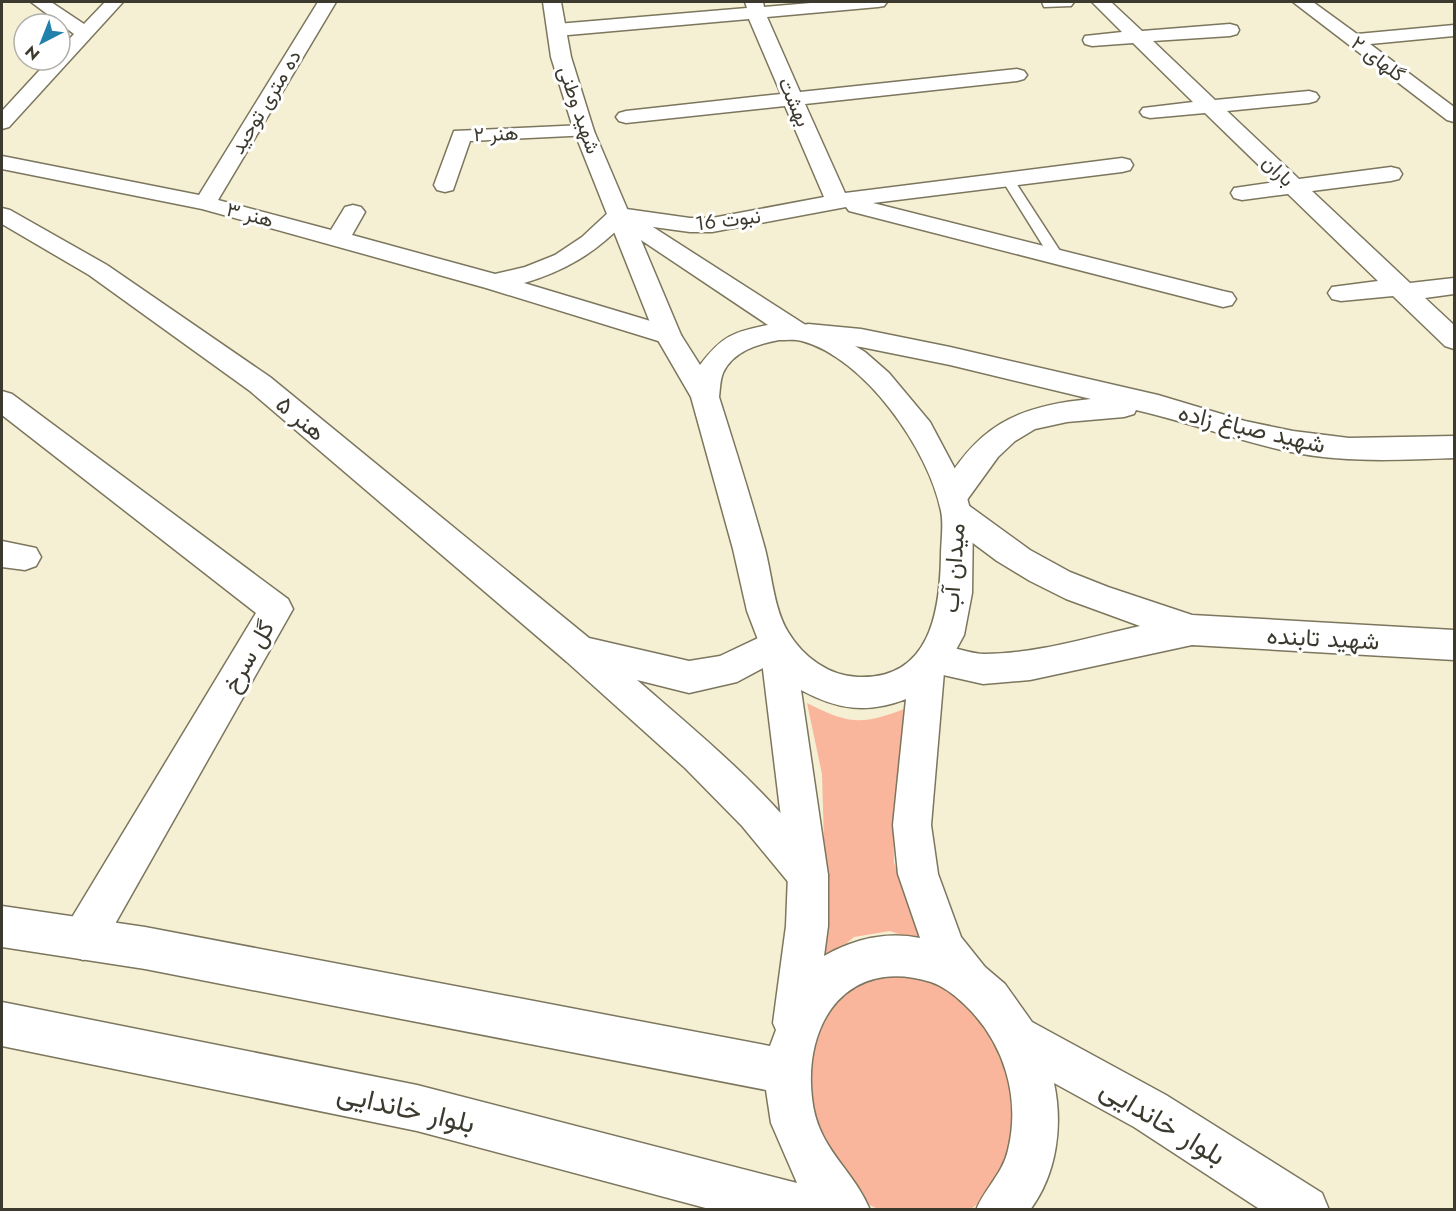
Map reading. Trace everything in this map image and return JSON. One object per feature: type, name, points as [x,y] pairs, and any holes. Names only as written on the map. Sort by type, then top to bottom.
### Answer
[{"type":"street","points":[[40,2],[85,33]]},
{"type":"street","points":[[72,47],[114,2]]},
{"type":"street","name":"ده متری توحید","points":[[205,203],[327,2]]},
{"type":"street","name":"شهید وطنی","points":[[552,2],[561,57],[584,131],[668,335],[705,397]]},
{"type":"street","points":[[557,30],[756,8],[878,2]]},
{"type":"street","name":"باران","points":[[1101,2],[1455,340]]},
{"type":"street","name":"گلهای ۲","points":[[1302,2],[1455,116]]},
{"type":"street","name":"بهشت","points":[[756,8],[837,201]]},
{"type":"street","points":[[1092,40],[1230,30]]},
{"type":"street","points":[[1354,40],[1455,30]]},
{"type":"street","points":[[2,123],[49,72]]},
{"type":"street","points":[[626,117],[1017,75]]},
{"type":"street","points":[[1150,112],[1309,97]]},
{"type":"street","name":"هنر ۲","points":[[445,185],[461,135],[584,131]]},
{"type":"street","name":"هنر ۳","points":[[2,163],[205,203],[495,282],[668,335]]},
{"type":"street","name":"نبوت 16","points":[[619,215],[690,225],[712,225],[837,201],[1122,165]]},
{"type":"street","points":[[1242,193],[1296,188],[1391,174]]},
{"type":"street","points":[[837,201],[1222,299]]},
{"type":"street","points":[[338,239],[352,212]]},
{"type":"street","name":"هنر ۵","points":[[2,214],[98,270],[260,384],[579,651],[706,764],[756,813],[808,875]]},
{"type":"street","points":[[495,282],[548,269],[569,258],[593,242],[619,215],[803,333]]},
{"type":"street","points":[[1341,293],[1455,286]]},
{"type":"street","name":"میدان آب","points":[[779,331],[803,333],[850,354],[875,375],[920,432],[945,476],[955,505],[954,609],[947,636],[930,662],[914,679],[885,692],[863,694],[836,691],[816,682],[800,670],[777,644],[759,595],[749,550],[705,397],[709,372],[724,352],[746,338],[779,331]]},
{"type":"street","name":"شهید صباغ زاده","points":[[803,333],[861,338],[939,354],[1158,405],[1245,431],[1293,442],[1349,449],[1455,447]]},
{"type":"street","name":"گل سرخ","points":[[2,401],[276,609],[83,939]]},
{"type":"street","points":[[1158,405],[1094,408],[1036,418],[1014,427],[983,457],[955,505],[998,545],[1040,572],[1068,586],[1192,630]]},
{"type":"street","points":[[1000,1209],[1023,1177],[1035,1132],[1034,1085],[1019,1039],[1000,1009],[946,951],[926,900],[915,855],[912,825],[930,662],[983,669],[1030,665],[1192,630]]},
{"type":"street","name":"شهید تابنده","points":[[1192,630],[1455,645]]},
{"type":"street","points":[[579,651],[689,677],[725,671],[777,644],[808,875],[807,926],[790,1057],[789,1101],[795,1130],[807,1158],[824,1184],[846,1209]]},
{"type":"street","points":[[2,927],[145,948],[790,1057]]},
{"type":"street","points":[[790,1057],[808,1004],[834,975],[867,958],[904,954],[942,963],[977,985]]},
{"type":"street","name":"بلوار خاندایی","points":[[2,1024],[417,1108],[806,1209]]},
{"type":"street","name":"بلوار خاندایی","points":[[1019,1039],[1150,1111],[1305,1209]]},
{"type":"lane","points":[[1008,180],[1057,257]]},
{"type":"shaded area","points":[[807,703],[845,719],[856,720],[867,720],[907,708],[893,810],[894,863],[925,943],[890,931],[854,937],[819,966],[824,842],[822,774]]},
{"type":"shaded area","points":[[879,972],[949,984],[1005,1043],[1021,1123],[993,1192],[971,1209],[878,1209],[861,1201],[811,1132],[806,1046],[847,985]]}]
